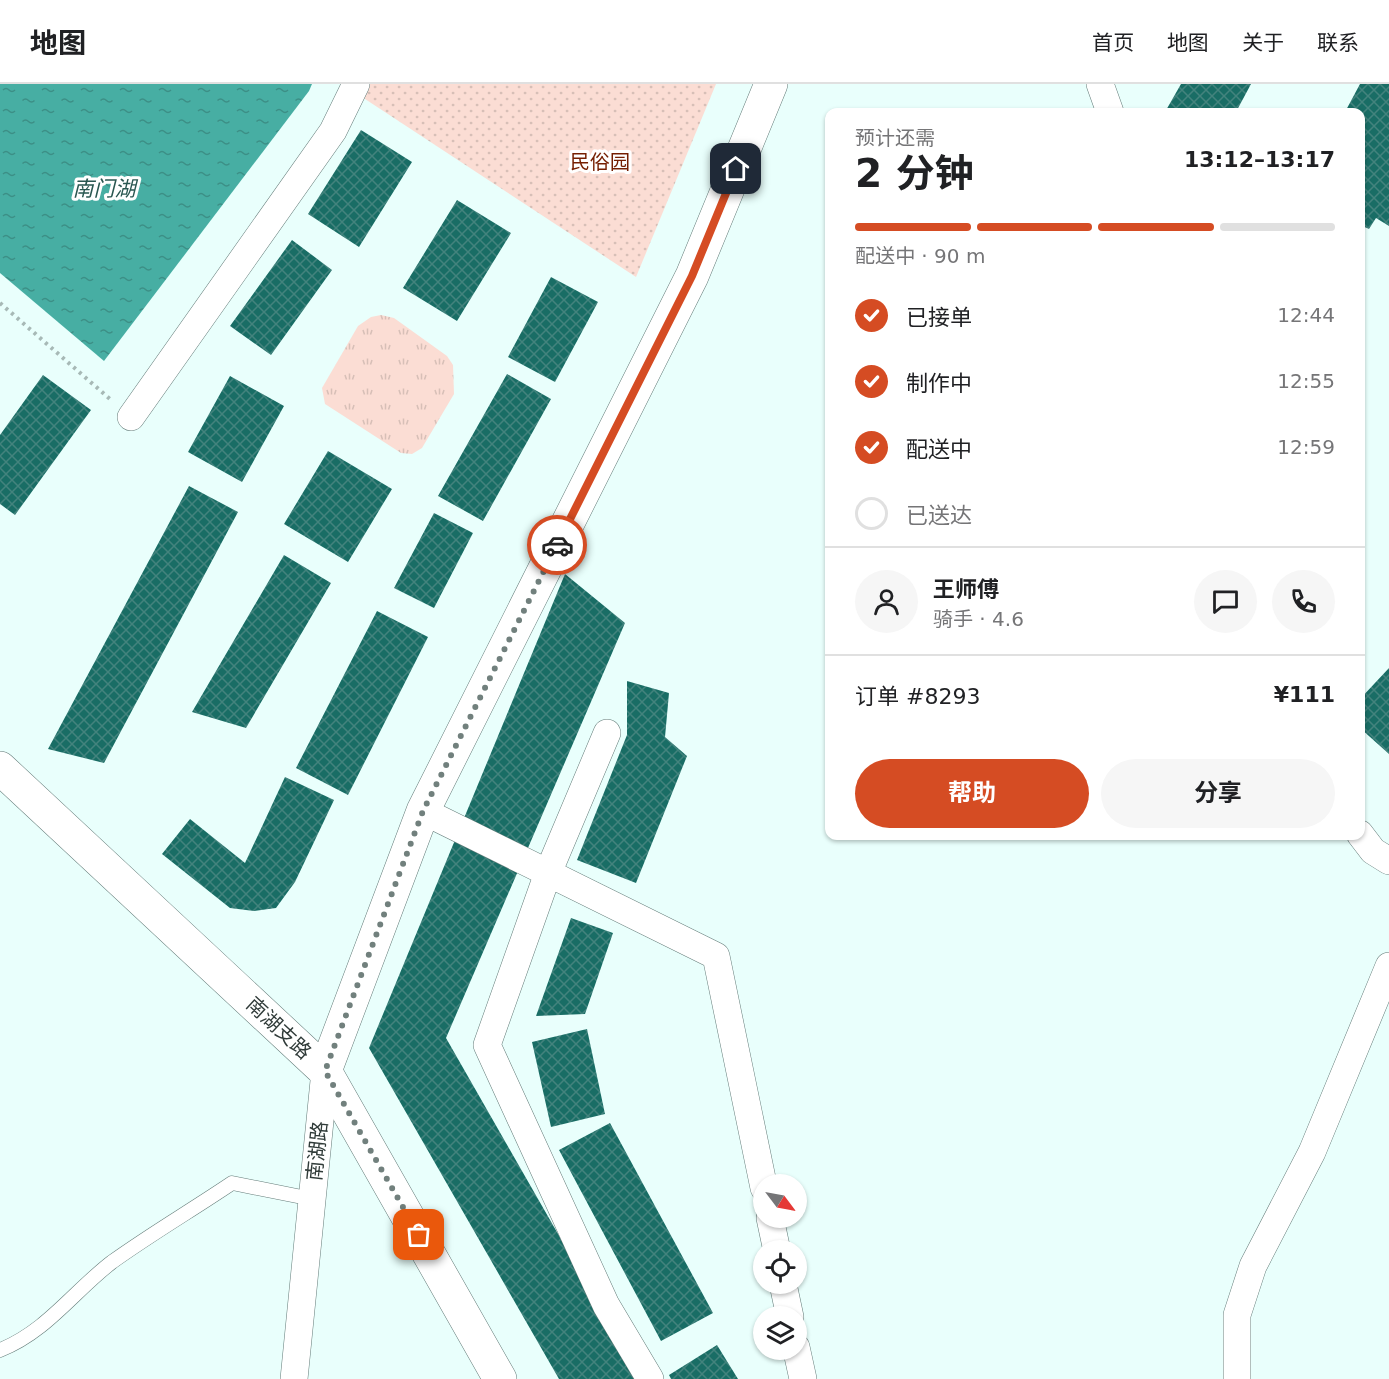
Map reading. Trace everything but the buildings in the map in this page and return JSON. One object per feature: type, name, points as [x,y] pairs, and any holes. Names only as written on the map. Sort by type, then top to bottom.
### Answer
[{"type":"street","points":[[131,417],[333,131],[356,84]]},
{"type":"street","name":"南湖路","points":[[294,1379],[325,1071],[423,811],[692,276],[771,84]]},
{"type":"street","points":[[1100,84],[1109,108]]},
{"type":"street","points":[[607,733],[548,873],[488,1045],[606,1305],[650,1379]]},
{"type":"street","name":"南湖支路","points":[[0,768],[325,1071],[500,1379]]},
{"type":"street","points":[[423,811],[716,956],[761,1174]]},
{"type":"street","points":[[1365,840],[1373,851],[1389,861]]},
{"type":"street","points":[[1237,1379],[1237,1315],[1252,1266],[1312,1152],[1389,966]]},
{"type":"street","points":[[799,1360],[803,1379]]},
{"type":"lane","points":[[0,1350],[13,1345],[42,1326],[111,1263],[232,1183],[312,1199]]},
{"type":"path","points":[[0,303],[131,417]]},
{"type":"green space","name":"民俗园","points":[[367,84],[716,84],[636,277],[362,97]]},
{"type":"green space","points":[[381,315],[394,318],[447,356],[453,365],[454,394],[422,448],[412,454],[401,453],[325,404],[322,388],[358,326],[371,317]]},
{"type":"water","name":"南门湖","points":[[0,84],[312,84],[309,91],[104,361],[0,273]]},
{"type":"way so far","points":[[419,1235],[325,1071],[423,811],[557,545]]},
{"type":"route","points":[[557,545],[692,276],[736,169]]}]
